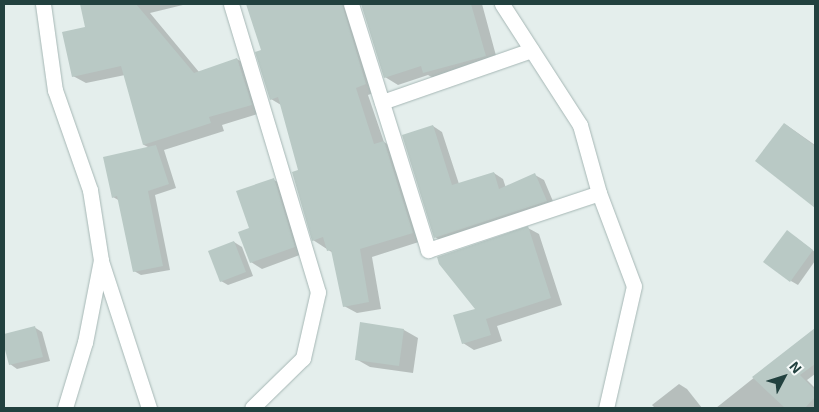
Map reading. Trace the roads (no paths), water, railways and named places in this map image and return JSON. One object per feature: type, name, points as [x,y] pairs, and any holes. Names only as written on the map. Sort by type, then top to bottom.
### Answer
[{"type":"street","points":[[43,4],[55,90],[90,190],[101,260],[149,408]]},
{"type":"street","points":[[231,4],[318,292],[303,358],[252,408]]},
{"type":"street","points":[[351,4],[428,250],[599,193]]},
{"type":"street","points":[[502,4],[580,125],[599,193],[634,286],[606,408]]},
{"type":"street","points":[[382,102],[531,50]]},
{"type":"street","points":[[64,408],[85,342],[101,260]]}]
